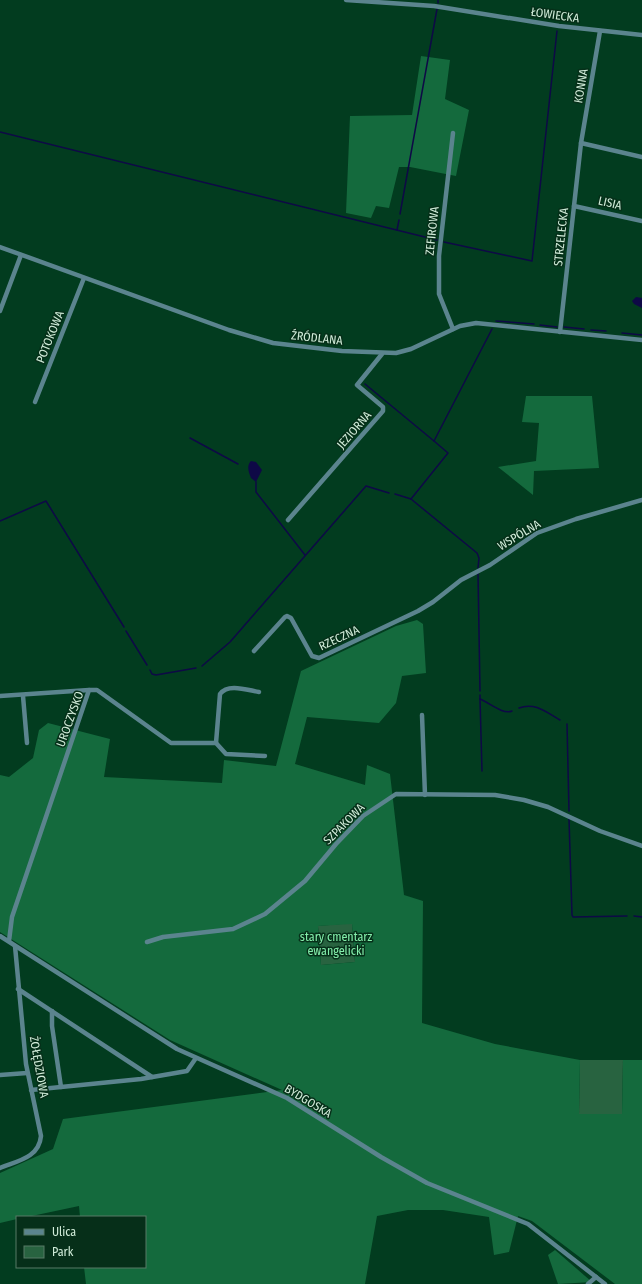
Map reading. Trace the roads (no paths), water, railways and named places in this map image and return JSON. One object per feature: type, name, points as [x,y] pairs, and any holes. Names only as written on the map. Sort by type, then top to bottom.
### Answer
[{"type":"street","name":"ŁOWIECKA","points":[[346,0],[434,6],[600,32],[642,36]]},
{"type":"street","name":"KONNA","points":[[581,144],[600,32]]},
{"type":"street","name":"ZEFIROWA","points":[[453,133],[439,256],[439,294],[453,329]]},
{"type":"street","points":[[581,144],[642,157]]},
{"type":"street","name":"STRZELECKA","points":[[560,332],[581,144]]},
{"type":"street","name":"LISIA","points":[[574,206],[642,221]]},
{"type":"street","name":"ŹRÓDLANA","points":[[0,248],[262,341],[315,348],[382,354],[396,353],[411,349],[466,324],[476,323],[642,340]]},
{"type":"street","points":[[0,311],[21,255]]},
{"type":"street","name":"POTOKOWA","points":[[35,402],[84,278]]},
{"type":"street","name":"JEZIORNA","points":[[288,520],[383,411],[383,408],[357,385],[382,354]]},
{"type":"street","name":"WSPÓLNA","points":[[418,611],[433,602],[461,580],[490,565],[538,533],[576,519],[642,500]]},
{"type":"street","name":"RZECZNA","points":[[254,651],[284,616],[291,618],[312,656],[319,658],[418,611]]},
{"type":"street","points":[[259,692],[230,687],[222,691],[220,694],[216,743],[226,754],[265,756]]},
{"type":"street","points":[[0,696],[23,696],[89,690]]},
{"type":"street","name":"UROCZYSKO","points":[[8,941],[12,917],[89,690],[97,690],[171,743],[216,743]]},
{"type":"street","points":[[23,696],[27,743]]},
{"type":"street","points":[[422,715],[425,795]]},
{"type":"street","name":"SZPAKOWA","points":[[147,942],[163,937],[233,929],[256,918],[281,902],[305,881],[336,844],[363,816],[396,794],[495,795],[524,800],[548,807],[600,830],[642,846]]},
{"type":"street","name":"BYDGOSKA","points":[[0,936],[168,1045],[286,1098],[381,1158],[433,1185],[528,1224],[605,1284]]},
{"type":"street","name":"ŻOŁĘDZIOWA","points":[[0,1168],[27,1158],[34,1153],[39,1146],[41,1131],[27,1073],[15,946]]},
{"type":"street","points":[[18,989],[152,1077]]},
{"type":"street","points":[[52,1011],[52,1026],[61,1087]]},
{"type":"street","points":[[31,1090],[152,1077],[187,1071],[196,1058]]},
{"type":"street","points":[[0,1075],[27,1073]]},
{"type":"street","points":[[588,1284],[596,1277]]},
{"type":"waterway","points":[[400,214],[437,9]]},
{"type":"waterway","points":[[444,242],[532,261],[557,31]]},
{"type":"waterway","points":[[0,132],[437,240]]},
{"type":"waterway","points":[[397,230],[399,220]]},
{"type":"waterway","points":[[496,321],[534,324]]},
{"type":"waterway","points":[[540,325],[557,327]]},
{"type":"waterway","points":[[564,327],[584,329]]},
{"type":"waterway","points":[[411,499],[448,453],[434,441],[492,329]]},
{"type":"waterway","points":[[591,330],[606,331]]},
{"type":"waterway","points":[[622,333],[642,335]]},
{"type":"waterway","points":[[365,384],[434,441]]},
{"type":"waterway","points":[[190,438],[238,464]]},
{"type":"waterway","points":[[256,482],[256,492],[305,555]]},
{"type":"waterway","points":[[202,666],[230,642],[366,486],[389,493]]},
{"type":"waterway","points":[[395,494],[411,499],[477,553],[479,558],[478,568]]},
{"type":"waterway","points":[[0,521],[46,501],[124,627]]},
{"type":"waterway","points":[[478,573],[480,691]]},
{"type":"waterway","points":[[126,631],[147,665]]},
{"type":"waterway","points":[[150,670],[152,674],[156,675],[196,668]]},
{"type":"waterway","points":[[480,695],[480,699],[496,708],[508,712],[512,711]]},
{"type":"waterway","points":[[480,699],[482,771]]},
{"type":"waterway","points":[[519,708],[525,706],[535,707],[560,720]]},
{"type":"waterway","points":[[567,724],[569,811]]},
{"type":"waterway","points":[[569,819],[573,917],[627,916]]},
{"type":"waterway","points":[[634,916],[642,917]]},
{"type":"park label","name":"stary cmentarz ewangelicki","points":[[336,944]]}]
